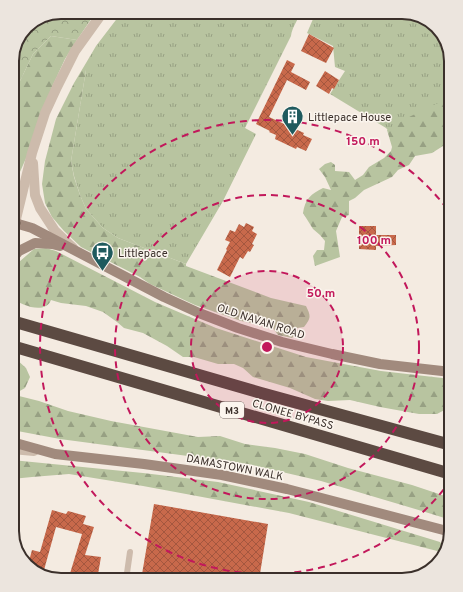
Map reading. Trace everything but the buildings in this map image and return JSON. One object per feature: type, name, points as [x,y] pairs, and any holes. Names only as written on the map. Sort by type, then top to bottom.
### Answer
[{"type":"highway","name":"CLONEE BYPASS","points":[[19,323],[444,444]]},
{"type":"highway","name":"CLONEE BYPASS","points":[[19,348],[444,472]]},
{"type":"main road","name":"OLD NAVAN ROAD","points":[[19,227],[32,228],[164,297],[199,313],[238,328],[282,342],[332,354],[380,364],[444,371]]},
{"type":"main road","points":[[19,251],[35,243],[52,244],[77,252]]},
{"type":"main road","name":"DAMASTOWN WALK","points":[[19,444],[56,454],[222,475],[287,489],[444,530]]},
{"type":"street","points":[[19,203],[32,153],[45,113],[76,51],[98,19]]},
{"type":"street","name":"OLD NAVAN ROAD","points":[[32,153],[35,195],[40,208],[55,231],[77,252]]},
{"type":"street","points":[[19,450],[56,454]]},
{"type":"lane","points":[[127,573],[130,552]]},
{"type":"green space","points":[[56,19],[91,19],[77,40],[51,36],[33,54],[19,83],[20,51],[23,43],[33,30],[48,21]]},
{"type":"green space","points":[[117,19],[298,19],[291,36],[245,128],[256,134],[223,201],[186,264],[118,238],[103,228],[86,209],[80,195],[71,161],[86,63],[96,46]]},
{"type":"green space","points":[[313,19],[404,19],[415,21],[423,25],[432,31],[442,48],[444,62],[444,118],[402,146],[386,128],[330,94],[345,71],[335,67],[333,46],[307,33]]},
{"type":"green space","points":[[51,36],[77,40],[65,59],[52,87],[31,147],[19,174],[19,83],[33,54]]},
{"type":"green space","points":[[86,63],[71,161],[74,177],[86,209],[103,228],[118,238],[186,264],[186,266],[271,298],[306,306],[309,312],[309,319],[304,327],[297,328],[295,335],[292,338],[278,335],[272,327],[241,321],[195,305],[150,284],[140,277],[81,247],[52,217],[45,203],[42,184],[45,161],[56,119]]},
{"type":"green space","points":[[444,100],[444,145],[432,153],[415,156],[409,165],[398,170],[392,177],[364,190],[349,201],[349,215],[342,217],[336,231],[340,257],[315,266],[313,256],[317,250],[324,250],[325,241],[313,229],[303,213],[305,204],[315,192],[323,188],[331,190],[325,177],[319,169],[325,164],[331,162],[335,165],[335,171],[349,172],[355,180],[363,175],[369,167],[384,158],[391,151],[392,147],[387,130],[411,116]]},
{"type":"green space","points":[[46,248],[56,251],[155,302],[216,328],[306,357],[381,371],[444,378],[444,410],[437,414],[419,414],[350,400],[328,401],[315,399],[290,388],[253,377],[243,368],[234,364],[218,364],[194,357],[183,357],[167,346],[143,333],[124,328],[103,312],[86,306],[61,303],[51,300],[48,305],[44,307],[38,308],[27,306],[19,302],[19,262],[34,249]]},
{"type":"green space","points":[[19,362],[26,368],[30,377],[25,388],[19,391]]},
{"type":"green space","points":[[19,396],[68,411],[111,421],[198,437],[220,436],[245,444],[305,454],[444,496],[444,518],[321,481],[248,464],[60,439],[19,431]]},
{"type":"green space","points":[[19,461],[218,482],[309,502],[440,542],[442,545],[438,551],[289,513],[69,474],[19,478]]},
{"type":"place","name":"Littlepace House","points":[[292,136]]},
{"type":"place","name":"Littlepace","points":[[103,272]]}]
